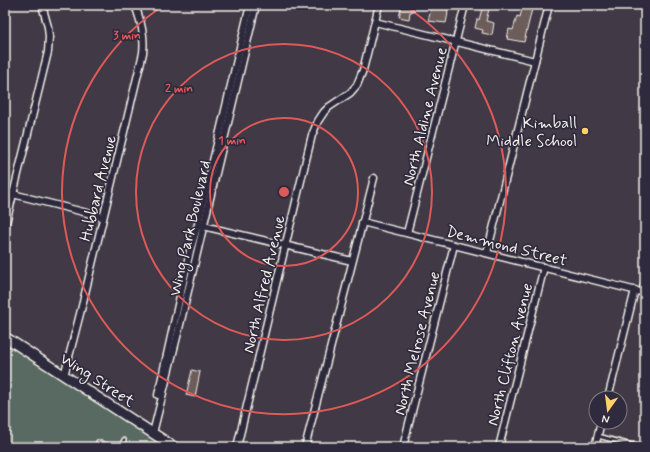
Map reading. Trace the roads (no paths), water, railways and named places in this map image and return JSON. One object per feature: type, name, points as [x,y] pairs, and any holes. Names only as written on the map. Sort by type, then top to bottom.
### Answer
[{"type":"street","points":[[5,228],[48,52],[50,37],[42,5]]},
{"type":"street","name":"Hubbard Avenue","points":[[64,376],[143,53],[144,34],[136,5]]},
{"type":"street","name":"Wing Park Boulevard","points":[[200,225],[250,5]]},
{"type":"street","name":"Wing Park Boulevard","points":[[151,432],[190,251],[200,225],[256,5]]},
{"type":"street","name":"North Alfred Avenue","points":[[237,447],[314,128],[329,107],[357,85],[362,74],[379,5]]},
{"type":"street","name":"North Aldine Avenue","points":[[407,233],[465,5]]},
{"type":"street","points":[[487,253],[549,5]]},
{"type":"street","points":[[375,22],[535,61]]},
{"type":"street","points":[[305,447],[374,178]]},
{"type":"street","points":[[5,192],[103,217]]},
{"type":"street","name":"Demmond Street","points":[[362,222],[640,292]]},
{"type":"street","points":[[200,225],[352,262]]},
{"type":"street","name":"North Melrose Avenue","points":[[403,447],[454,245]]},
{"type":"street","name":"North Clifton Avenue","points":[[499,447],[544,267]]},
{"type":"street","points":[[610,390],[640,292]]},
{"type":"street","name":"Wing Street","points":[[5,337],[174,447]]},
{"type":"street","points":[[595,447],[599,430]]},
{"type":"lane","points":[[640,292],[645,276]]},
{"type":"lane","points":[[598,436],[639,447]]},
{"type":"lane","points":[[121,447],[124,440]]},
{"type":"lane","points":[[98,442],[112,447]]},
{"type":"place","name":"Kimball Middle School","points":[[585,131]]}]
